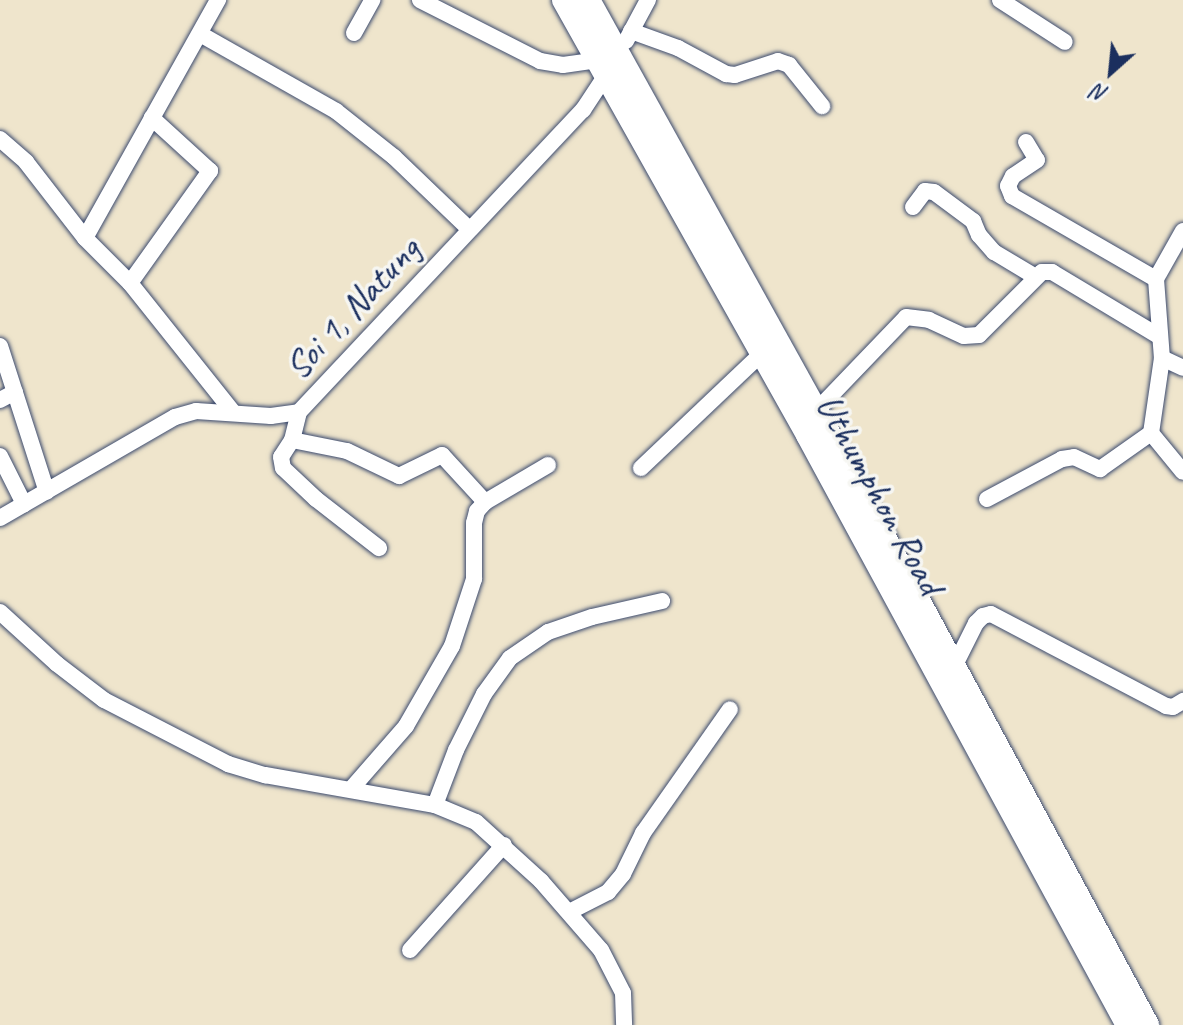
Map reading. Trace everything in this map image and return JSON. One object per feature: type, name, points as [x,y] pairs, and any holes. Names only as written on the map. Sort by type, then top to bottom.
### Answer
[{"type":"street","points":[[85,238],[218,0]]},
{"type":"street","points":[[354,33],[372,0]]},
{"type":"street","points":[[420,0],[540,61],[563,65],[614,55],[678,48],[726,74],[735,75],[778,61],[789,65],[822,106]]},
{"type":"street","name":"Uthumphon Road","points":[[564,0],[614,55],[816,411],[1147,1025]]},
{"type":"street","name":"Uthumphon Road","points":[[588,0],[762,353],[1128,1025]]},
{"type":"street","name":"Soi 1, Natung","points":[[0,518],[175,417],[196,411],[271,416],[299,412],[583,110],[648,0]]},
{"type":"street","points":[[1000,0],[1065,42]]},
{"type":"street","points":[[200,34],[336,111],[394,157],[469,229]]},
{"type":"street","points":[[130,283],[210,171],[152,118]]},
{"type":"street","points":[[0,139],[26,162],[85,238],[130,283],[233,412]]},
{"type":"street","points":[[1026,142],[1037,160],[1013,176],[1008,186],[1012,196],[1156,279]]},
{"type":"street","points":[[913,207],[925,191],[934,192],[973,221],[994,252],[1034,276]]},
{"type":"street","points":[[987,499],[1062,459],[1074,457],[1100,469],[1151,433],[1162,358],[1156,279],[1183,231]]},
{"type":"street","points":[[816,411],[906,317],[929,320],[964,336],[979,335],[1034,276],[1052,272],[1160,337]]},
{"type":"street","points":[[0,346],[7,396],[47,492]]},
{"type":"street","points":[[641,468],[762,353]]},
{"type":"street","points":[[1162,358],[1183,368]]},
{"type":"street","points":[[299,412],[292,440],[281,457],[283,468],[316,499],[379,548]]},
{"type":"street","points":[[1151,433],[1183,472]]},
{"type":"street","points":[[292,440],[347,451],[399,476],[442,455],[485,502]]},
{"type":"street","points":[[0,456],[24,504]]},
{"type":"street","points":[[352,788],[406,726],[452,646],[474,579],[474,523],[485,502],[548,465]]},
{"type":"street","points":[[435,805],[456,750],[477,708],[510,658],[548,632],[592,617],[662,601]]},
{"type":"street","points":[[0,612],[57,664],[95,693],[196,750],[265,775],[435,805],[476,822],[571,911],[601,950],[623,993],[624,1025]]},
{"type":"street","points":[[954,667],[976,623],[983,616],[991,614],[1166,706],[1173,707],[1183,701]]},
{"type":"street","points":[[571,911],[608,892],[623,874],[643,833],[730,709]]},
{"type":"street","points":[[410,950],[504,845]]}]
